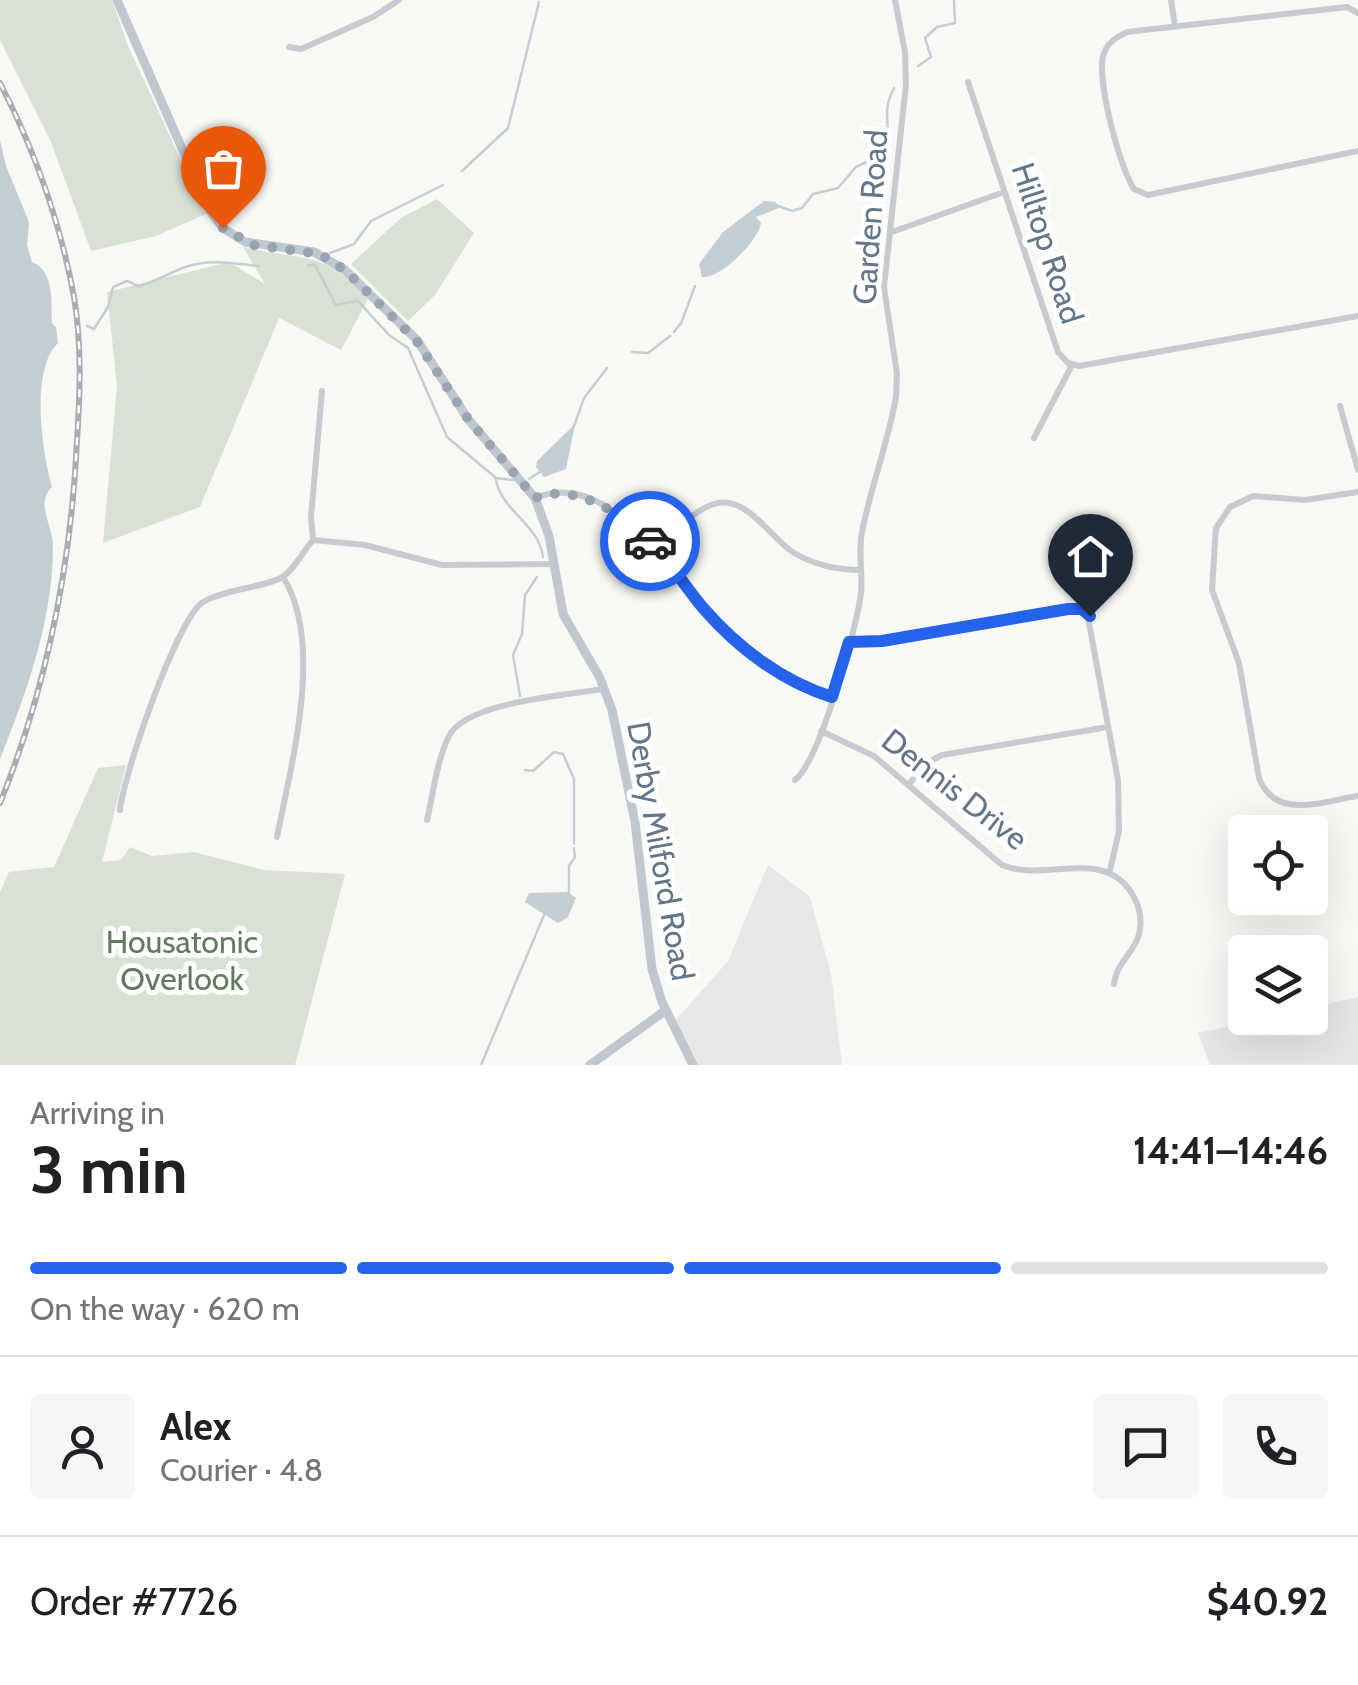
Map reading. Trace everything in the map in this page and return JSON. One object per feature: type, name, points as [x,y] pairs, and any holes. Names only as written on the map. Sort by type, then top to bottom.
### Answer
[{"type":"main road","name":"Derby Milford Road","points":[[117,0],[219,224],[253,245],[314,252],[345,270],[416,340],[468,419],[535,498],[549,536],[563,614],[605,688],[635,822],[649,956],[666,1010],[693,1065]]},
{"type":"main road","points":[[590,1065],[666,1010]]},
{"type":"street","points":[[290,47],[301,49],[373,17],[399,0]]},
{"type":"street","name":"Garden Road","points":[[795,780],[807,766],[821,731],[860,600],[861,536],[897,387],[884,296],[906,68],[896,0]]},
{"type":"street","points":[[1172,0],[1174,26]]},
{"type":"street","points":[[1358,13],[1347,7],[1127,32],[1111,42],[1102,66],[1121,164],[1134,189],[1159,196],[1358,151]]},
{"type":"street","name":"Hilltop Road","points":[[968,82],[1058,352],[1072,366],[1358,316]]},
{"type":"street","points":[[892,232],[1004,192]]},
{"type":"street","points":[[1034,438],[1072,366]]},
{"type":"street","points":[[120,810],[145,724],[194,609],[217,595],[283,577],[313,540],[311,517],[322,392]]},
{"type":"street","points":[[1340,406],[1358,470]]},
{"type":"street","points":[[1358,492],[1299,500],[1260,495],[1234,504],[1216,528],[1210,578],[1214,602],[1238,663],[1259,778],[1265,792],[1276,802],[1293,806],[1358,796]]},
{"type":"street","points":[[535,498],[558,493],[599,505],[629,523],[656,547],[703,607],[738,643],[778,672],[832,697]]},
{"type":"street","points":[[656,547],[704,509],[726,502],[751,514],[779,541],[808,560],[830,568],[861,570]]},
{"type":"street","points":[[313,540],[365,545],[442,565],[554,564]]},
{"type":"street","points":[[277,837],[297,725],[302,669],[302,630],[283,577]]},
{"type":"street","points":[[849,642],[1082,609],[1092,622],[1120,810],[1110,870],[1132,893],[1140,920],[1138,938],[1118,965],[1114,984]]},
{"type":"street","points":[[426,820],[449,736],[458,724],[491,709],[605,688]]},
{"type":"street","points":[[909,784],[926,763],[942,755],[1108,727]]},
{"type":"street","name":"Dennis Drive","points":[[821,731],[861,748],[1002,864],[1038,873],[1089,867],[1110,870]]},
{"type":"shaded area","points":[[0,140],[6,166],[29,222],[27,245],[32,262],[48,280],[58,343],[49,355],[41,391],[42,433],[52,487],[45,500],[53,546],[49,601],[29,681],[0,759]]},
{"type":"shaded area","points":[[764,201],[776,202],[779,208],[756,217],[761,223],[759,230],[738,257],[719,272],[702,277],[699,264],[723,232]]},
{"type":"shaded area","points":[[575,424],[566,469],[544,477],[536,467],[537,461]]},
{"type":"shaded area","points":[[768,865],[810,897],[831,974],[842,1065],[697,1065],[675,1021],[728,961]]},
{"type":"shaded area","points":[[567,892],[576,898],[568,917],[558,923],[525,902],[529,893]]},
{"type":"shaded area","points":[[1358,997],[1358,1065],[1210,1065],[1198,1033],[1228,1026],[1228,1035],[1328,1035],[1328,1004]]},
{"type":"green space","points":[[0,0],[112,0],[128,46],[206,214],[156,236],[91,251],[51,142],[0,40]]},
{"type":"green space","points":[[437,199],[474,233],[435,295],[408,321],[351,264],[401,218]]},
{"type":"green space","points":[[243,247],[323,264],[369,297],[341,350],[279,318],[200,507],[103,543],[117,386],[107,292],[229,262],[265,284]]},
{"type":"green space","name":"Housatonic Overlook","points":[[126,765],[102,862],[121,860],[130,847],[152,856],[194,852],[265,870],[345,874],[295,1065],[0,1065],[0,892],[9,872],[54,867],[98,768]]},
{"type":"waterway","points":[[918,66],[931,57],[925,38],[937,27],[955,23],[954,0]]},
{"type":"waterway","points":[[462,171],[508,128],[539,2]]},
{"type":"waterway","points":[[778,206],[792,211],[802,208],[813,194],[838,188],[856,167],[885,153],[888,107],[894,88]]},
{"type":"waterway","points":[[330,253],[354,244],[371,221],[443,185]]},
{"type":"waterway","points":[[87,326],[94,329],[108,307],[113,287],[127,281],[139,286],[204,263],[259,266]]},
{"type":"waterway","points":[[308,265],[315,265],[336,305],[358,301],[389,335],[408,348],[447,437],[496,478],[513,480]]},
{"type":"waterway","points":[[682,321],[695,286]]},
{"type":"waterway","points":[[674,332],[681,323]]},
{"type":"waterway","points":[[632,352],[648,353],[670,336]]},
{"type":"waterway","points":[[574,426],[584,398],[607,368]]},
{"type":"waterway","points":[[529,479],[541,471]]},
{"type":"waterway","points":[[496,479],[504,500],[535,535],[543,557]]},
{"type":"waterway","points":[[520,696],[513,655],[522,634],[525,595],[537,577]]},
{"type":"waterway","points":[[525,770],[533,771],[554,752],[563,754],[574,779],[574,843]]},
{"type":"waterway","points":[[569,894],[569,866],[575,857],[574,848]]},
{"type":"waterway","points":[[481,1065],[544,915]]},
{"type":"railway","points":[[0,83],[54,214],[74,297],[80,369],[74,488],[54,625],[31,715],[0,803]]},
{"type":"way so far","points":[[223,228],[253,245],[314,252],[336,263],[416,340],[480,435],[535,498],[558,493],[586,500],[616,514],[650,541]]},
{"type":"route","points":[[650,541],[738,643],[778,672],[832,697],[849,642],[882,641],[1068,609],[1082,609],[1090,616]]}]
